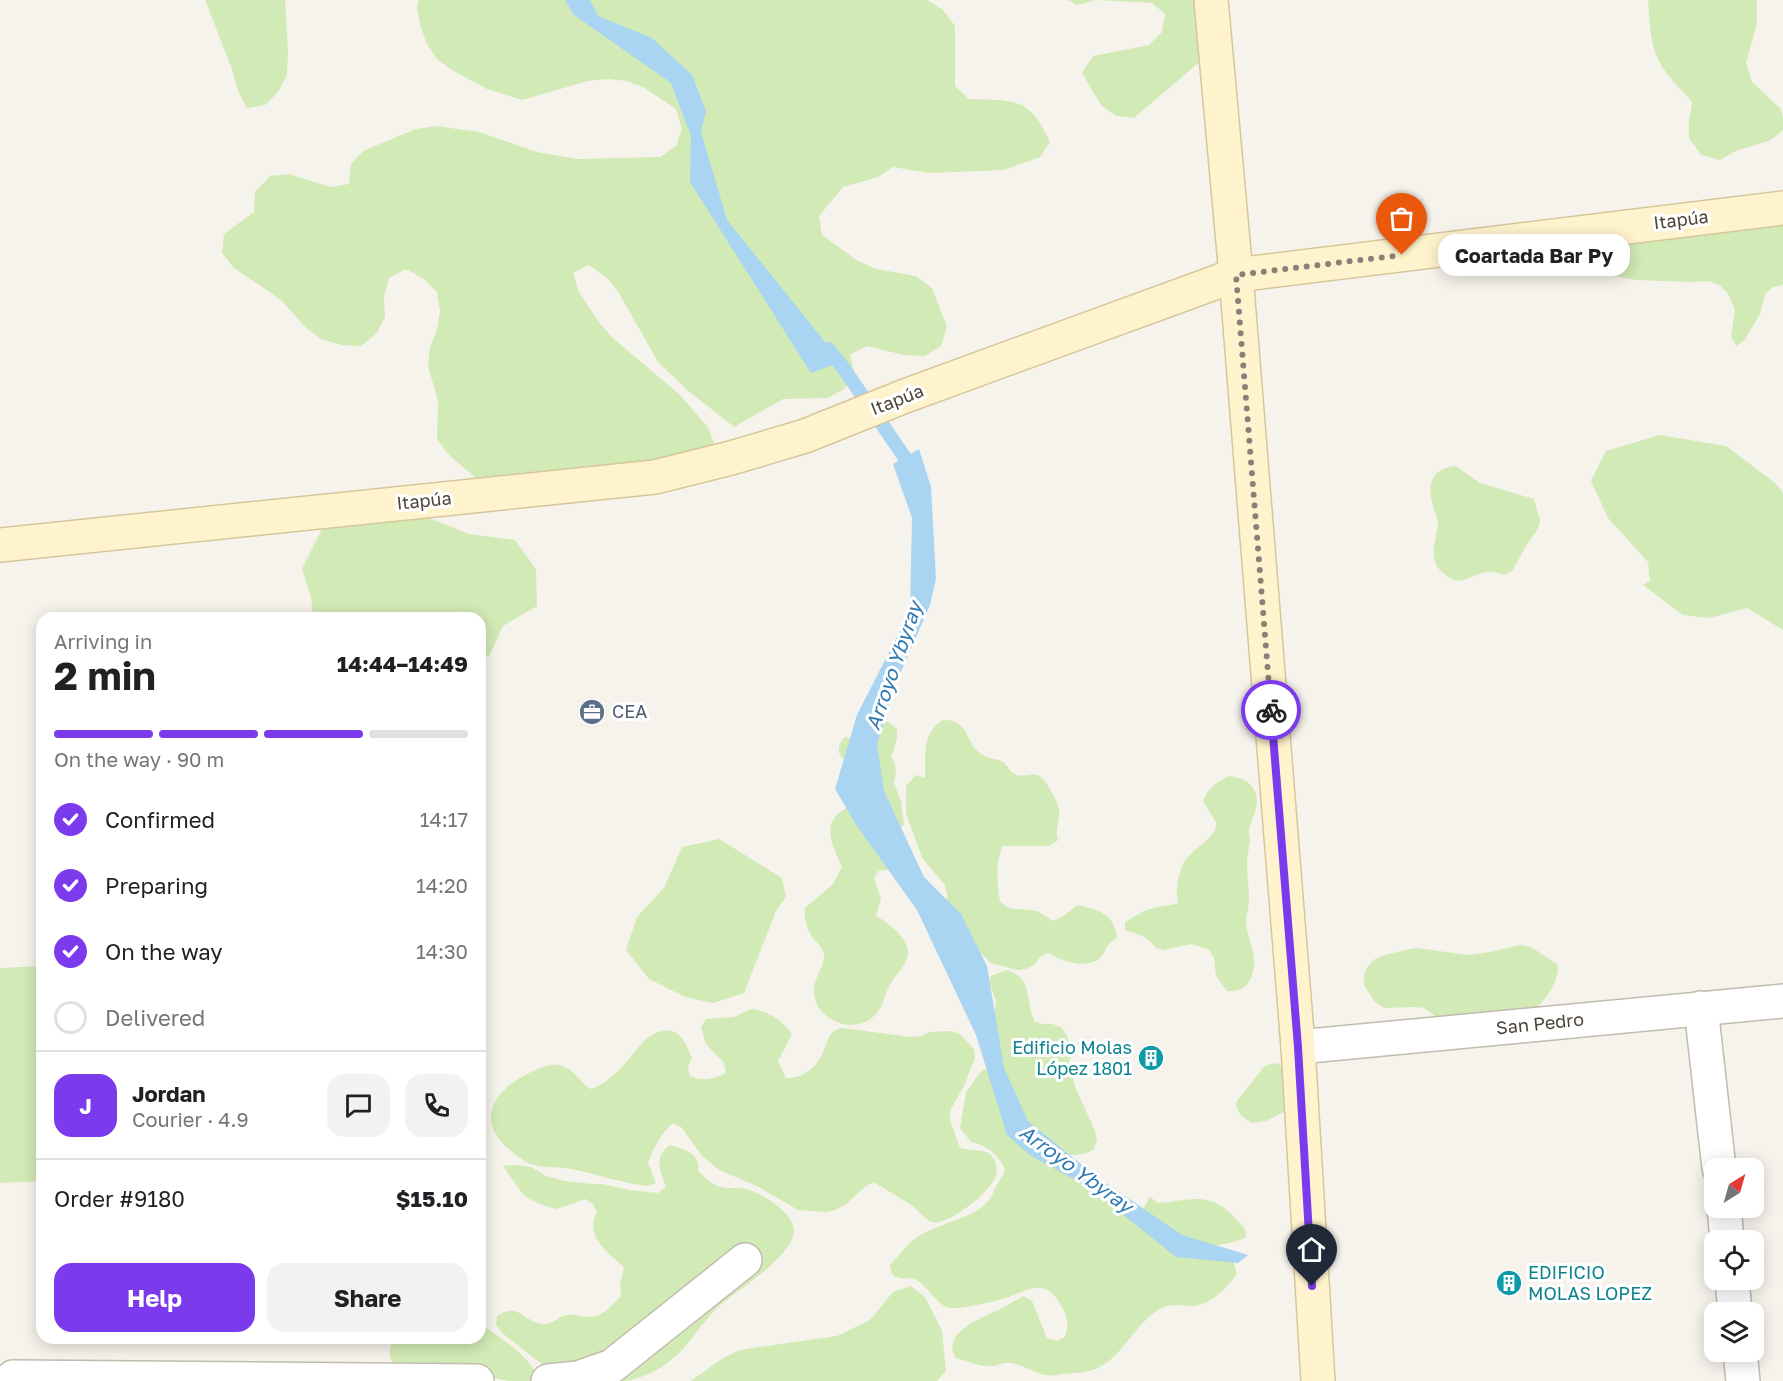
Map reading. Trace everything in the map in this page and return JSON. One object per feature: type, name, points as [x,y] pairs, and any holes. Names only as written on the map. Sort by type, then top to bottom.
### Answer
[{"type":"street","points":[[1211,0],[1236,275],[1298,1047],[1318,1381]]},
{"type":"street","name":"Itapúa","points":[[1,541],[655,477],[805,436],[905,396],[1236,275],[1783,208]]},
{"type":"street","name":"San Pedro","points":[[1298,1047],[1783,1001]]},
{"type":"street","points":[[1701,1008],[1718,1158]]},
{"type":"street","points":[[548,1381],[578,1378],[612,1366],[745,1260]]},
{"type":"street","points":[[1741,1362],[1743,1381]]},
{"type":"street","points":[[10,1375],[477,1381]]},
{"type":"green space","points":[[205,0],[285,0],[287,75],[278,92],[265,105],[247,108],[238,91],[232,69]]},
{"type":"green space","points":[[419,0],[927,0],[943,10],[955,26],[955,86],[969,99],[1009,101],[1019,104],[1035,116],[1050,142],[1040,157],[1004,170],[929,173],[893,167],[878,177],[843,187],[819,216],[822,235],[858,261],[876,269],[916,276],[932,288],[947,327],[941,346],[925,356],[904,355],[867,346],[850,355],[855,376],[843,390],[827,398],[783,399],[734,427],[686,389],[658,362],[619,293],[607,278],[589,265],[573,273],[579,292],[600,324],[614,339],[680,395],[707,426],[715,445],[703,460],[494,485],[476,478],[449,455],[437,439],[438,401],[428,366],[430,347],[437,330],[440,311],[437,292],[424,279],[406,269],[389,278],[384,296],[385,317],[376,334],[361,346],[342,345],[321,339],[305,327],[281,300],[234,268],[222,253],[224,234],[254,212],[255,192],[270,176],[289,174],[330,187],[349,184],[351,164],[363,151],[416,129],[436,126],[479,132],[537,152],[577,159],[660,157],[676,146],[682,129],[676,109],[643,87],[627,81],[608,79],[588,81],[522,100],[487,89],[437,59],[427,44],[420,25],[417,7]]},
{"type":"green space","points":[[1067,0],[1096,0],[1077,5]]},
{"type":"green space","points":[[1096,0],[1195,0],[1210,53],[1134,118],[1116,116],[1101,105],[1082,73],[1093,56],[1149,45],[1162,32],[1165,14],[1152,3]]},
{"type":"green space","points":[[1648,0],[1757,0],[1757,23],[1746,63],[1752,82],[1781,109],[1783,130],[1771,140],[1736,151],[1720,160],[1701,155],[1689,138],[1692,102],[1664,69],[1654,50]]},
{"type":"green space","points":[[1783,220],[1783,285],[1773,287],[1765,294],[1760,314],[1744,341],[1736,346],[1731,337],[1735,310],[1727,292],[1719,285],[1709,281],[1637,280],[1606,275],[1570,261],[1565,252],[1582,229]]},
{"type":"green space","points":[[1660,435],[1726,446],[1775,483],[1783,493],[1783,630],[1747,608],[1709,618],[1683,615],[1643,585],[1650,581],[1648,562],[1608,518],[1591,481],[1606,451]]},
{"type":"green space","points":[[1456,466],[1480,483],[1534,499],[1540,520],[1538,529],[1513,570],[1504,575],[1486,572],[1460,581],[1449,578],[1435,562],[1434,550],[1438,524],[1431,495],[1432,482],[1442,469]]},
{"type":"green space","points":[[397,516],[432,519],[469,534],[515,540],[536,569],[537,606],[503,626],[489,656],[486,656],[486,612],[312,612],[311,597],[302,569],[323,527]]},
{"type":"green space","points":[[880,720],[890,723],[897,729],[896,742],[891,756],[895,764],[894,783],[901,801],[904,825],[893,832],[839,751],[839,746],[845,737],[860,740]]},
{"type":"green space","points":[[943,720],[958,723],[981,754],[1003,762],[1015,774],[1022,776],[1033,774],[1042,778],[1056,799],[1059,808],[1058,840],[1050,846],[1003,846],[998,866],[1000,902],[1009,908],[1037,911],[1053,921],[1077,905],[1104,914],[1112,923],[1117,937],[1108,945],[1099,959],[1080,964],[1059,959],[1048,953],[1040,957],[1034,965],[1017,970],[991,963],[970,943],[947,903],[945,885],[922,858],[906,813],[906,786],[916,775],[925,778],[925,753],[928,738]]},
{"type":"green space","points":[[1229,776],[1251,785],[1257,797],[1249,831],[1247,863],[1249,900],[1246,922],[1254,966],[1247,984],[1241,989],[1232,991],[1227,991],[1216,976],[1214,958],[1209,950],[1192,944],[1164,950],[1156,948],[1143,936],[1125,930],[1125,922],[1141,913],[1178,903],[1177,889],[1182,867],[1190,855],[1211,836],[1217,824],[1203,801],[1213,786]]},
{"type":"green space","points":[[851,806],[894,864],[887,870],[878,871],[874,879],[881,898],[876,916],[901,936],[908,953],[906,961],[890,985],[876,1014],[868,1021],[849,1025],[829,1018],[816,1003],[814,988],[824,954],[809,932],[805,908],[833,884],[842,867],[834,849],[830,832],[831,825],[841,811]]},
{"type":"green space","points":[[719,839],[782,878],[786,897],[776,911],[744,993],[713,1003],[685,997],[649,979],[626,950],[637,917],[664,888],[682,847]]},
{"type":"green space","points":[[1520,945],[1531,947],[1558,965],[1557,976],[1540,1004],[1508,1034],[1458,1032],[1424,1008],[1384,1008],[1375,1002],[1364,985],[1364,975],[1368,966],[1375,959],[1384,955],[1417,948],[1468,955]]},
{"type":"green space","points":[[36,966],[36,1181],[0,1183],[0,968]]},
{"type":"green space","points":[[1006,970],[1015,974],[1025,984],[1035,1022],[1053,1024],[1062,1028],[1067,1036],[1072,1054],[1069,1062],[1071,1072],[1097,1140],[1094,1149],[1088,1153],[1068,1154],[1022,1121],[1012,1104],[992,1029],[996,1001],[989,982],[991,976]]},
{"type":"green space","points":[[751,1009],[774,1017],[792,1034],[778,1061],[786,1078],[809,1071],[820,1057],[830,1035],[841,1028],[910,1037],[921,1036],[929,1032],[950,1031],[960,1034],[974,1049],[975,1058],[964,1086],[950,1111],[950,1120],[960,1148],[985,1152],[991,1155],[996,1164],[995,1178],[985,1192],[957,1214],[939,1222],[929,1221],[914,1207],[874,1182],[835,1210],[827,1212],[798,1210],[757,1186],[719,1170],[703,1157],[681,1127],[673,1123],[661,1136],[650,1158],[648,1163],[656,1183],[647,1186],[571,1169],[531,1164],[499,1140],[493,1128],[491,1117],[498,1097],[518,1079],[542,1067],[558,1065],[570,1070],[590,1089],[606,1081],[620,1069],[645,1040],[662,1031],[675,1032],[685,1042],[692,1058],[688,1066],[690,1076],[704,1079],[722,1075],[726,1073],[724,1063],[706,1044],[701,1027],[706,1019],[734,1017]]},
{"type":"green space","points":[[1276,1063],[1292,1077],[1286,1111],[1266,1121],[1252,1123],[1238,1111],[1237,1101],[1263,1068]]},
{"type":"green space","points":[[982,1070],[987,1070],[1001,1099],[1081,1174],[1181,1256],[1190,1259],[1228,1257],[1234,1264],[1237,1274],[1222,1291],[1204,1304],[1169,1306],[1154,1313],[1110,1360],[1088,1371],[1047,1375],[1014,1363],[987,1366],[956,1358],[953,1341],[958,1334],[973,1322],[1024,1296],[1032,1301],[1047,1338],[1057,1341],[1065,1337],[1067,1325],[1067,1318],[1056,1297],[1042,1288],[986,1303],[953,1308],[938,1302],[918,1281],[892,1274],[890,1265],[912,1241],[934,1228],[966,1216],[983,1206],[991,1197],[1005,1170],[996,1155],[987,1148],[971,1142],[960,1128],[966,1092]]},
{"type":"green space","points":[[670,1145],[686,1150],[694,1156],[697,1160],[698,1171],[714,1184],[723,1188],[750,1190],[779,1207],[793,1225],[793,1236],[788,1247],[765,1271],[716,1309],[689,1342],[666,1364],[655,1371],[626,1381],[576,1376],[550,1369],[502,1333],[496,1325],[497,1316],[505,1312],[517,1312],[533,1321],[545,1324],[572,1314],[590,1317],[599,1315],[621,1296],[620,1285],[624,1267],[599,1243],[595,1236],[593,1229],[597,1212],[593,1204],[585,1199],[557,1209],[529,1199],[503,1166],[531,1167],[546,1176],[565,1181],[658,1193],[666,1187],[659,1164],[661,1154]]},
{"type":"green space","points":[[1150,1197],[1158,1203],[1198,1199],[1216,1203],[1240,1223],[1245,1230],[1246,1237],[1214,1245],[1196,1246],[1181,1243],[1143,1209]]},
{"type":"green space","points":[[911,1286],[925,1297],[942,1331],[946,1371],[937,1381],[691,1381],[723,1358],[740,1350],[837,1336],[870,1320],[893,1292]]},
{"type":"green space","points":[[486,1327],[527,1360],[537,1375],[533,1381],[509,1381],[398,1370],[391,1358],[391,1344],[486,1344]]},
{"type":"water","points":[[565,0],[590,0],[598,16],[652,38],[692,75],[706,111],[701,132],[727,220],[841,362],[811,373],[690,182],[691,136],[671,83],[574,15]]},
{"type":"water","points":[[919,449],[931,487],[936,579],[930,605],[894,688],[877,744],[884,791],[924,877],[961,914],[987,966],[1004,1068],[1028,1121],[1093,1174],[1182,1235],[1248,1255],[1238,1263],[1176,1257],[1090,1188],[1031,1156],[1007,1135],[976,1035],[917,910],[857,826],[835,789],[857,715],[910,611],[912,518],[893,464]]},
{"type":"waterway","name":"Arroyo Ybyray","points":[[828,349],[914,471]]},
{"type":"way so far","points":[[1271,710],[1236,275],[1402,255]]},
{"type":"place","name":"Coartada Bar Py","points":[[1402,255]]},
{"type":"place","name":"CEA","points":[[592,712]]},
{"type":"place","name":"Edificio Molas López 1801","points":[[1151,1058]]},
{"type":"place","name":"EDIFICIO MOLAS LOPEZ","points":[[1509,1283]]},
{"type":"route","points":[[1271,710],[1298,1047],[1312,1286]]}]
